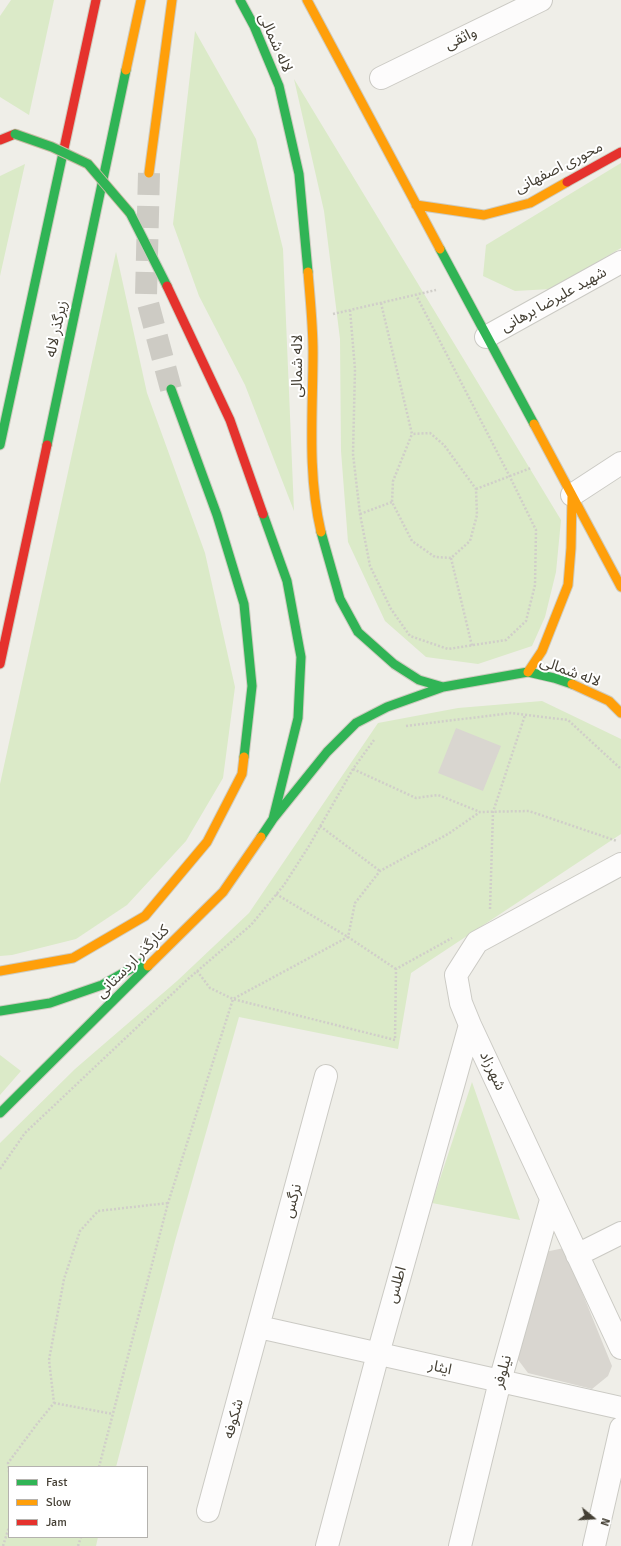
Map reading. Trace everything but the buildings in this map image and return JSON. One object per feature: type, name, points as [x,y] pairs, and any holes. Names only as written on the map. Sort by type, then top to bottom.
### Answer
[{"type":"main road","name":"زیرگذر لاله","points":[[0,445],[96,0]]},
{"type":"main road","name":"زیرگذر لاله","points":[[0,664],[141,0]]},
{"type":"main road","points":[[149,174],[172,0]]},
{"type":"main road","name":"لاله شمالی","points":[[240,0],[254,26],[279,86],[299,174],[314,350],[312,456],[316,511],[327,557],[340,599],[358,632],[394,664],[419,680],[443,687]]},
{"type":"main road","points":[[307,0],[621,587]]},
{"type":"main road","points":[[0,140],[15,134],[52,146],[88,164],[130,213],[166,284],[230,420],[287,581],[301,657],[298,718],[273,819]]},
{"type":"main road","name":"محوری اصفهانی","points":[[416,205],[484,215],[530,203],[621,152]]},
{"type":"main road","points":[[0,971],[73,958],[145,916],[208,842],[242,774],[252,686],[244,604],[217,516],[171,389]]},
{"type":"main road","points":[[273,819],[327,752],[356,723],[388,707],[443,687],[528,672],[542,651],[568,585],[571,548],[572,495]]},
{"type":"main road","name":"لاله شمالی","points":[[528,672],[554,678],[579,687],[609,701],[621,713]]},
{"type":"main road","name":"کنارگذر اردستانی","points":[[0,1113],[224,892],[273,819]]},
{"type":"main road","points":[[0,1010],[50,1003],[102,985],[167,948]]},
{"type":"street","name":"واثقی","points":[[381,78],[541,0]]},
{"type":"street","name":"شهید علیرضا برهانی","points":[[486,337],[621,262]]},
{"type":"street","points":[[572,495],[621,462]]},
{"type":"street","name":"شهرزاد","points":[[621,864],[477,942],[456,975],[461,1004],[470,1025],[621,1348]]},
{"type":"street","name":"اطلس","points":[[327,1546],[378,1354],[470,1025]]},
{"type":"street","name":"نرگس","points":[[259,1326],[326,1076]]},
{"type":"street","name":"نیلوفر","points":[[460,1546],[500,1381],[551,1200]]},
{"type":"street","points":[[577,1255],[621,1233]]},
{"type":"street","name":"ایثار","points":[[259,1326],[621,1408]]},
{"type":"street","name":"شکوفه","points":[[208,1511],[259,1326]]},
{"type":"street","points":[[594,1546],[621,1428]]},
{"type":"path","points":[[312,320],[458,284]]},
{"type":"path","points":[[350,310],[355,369],[353,454],[360,514],[370,566],[391,609],[410,636],[448,649],[506,640],[526,621],[536,585],[536,530],[416,295]]},
{"type":"path","points":[[381,303],[412,434],[393,481],[392,502],[412,541],[434,557],[451,558],[470,541],[477,515],[476,489],[444,445],[430,434],[412,434]]},
{"type":"path","points":[[476,489],[510,477],[552,459]]},
{"type":"path","points":[[360,514],[392,502]]},
{"type":"path","points":[[451,558],[472,646]]},
{"type":"path","points":[[398,727],[511,713],[568,720],[621,769]]},
{"type":"path","points":[[490,909],[493,812],[525,715]]},
{"type":"path","points":[[0,1169],[25,1133],[197,971],[251,924],[292,872],[353,769],[379,734]]},
{"type":"path","points":[[353,769],[416,798],[438,795],[480,812],[529,811],[621,842]]},
{"type":"path","points":[[348,937],[355,903],[380,872],[448,834],[480,812]]},
{"type":"path","points":[[320,826],[380,872]]},
{"type":"path","points":[[276,894],[348,937],[396,969]]},
{"type":"path","points":[[99,1466],[168,1203],[233,999],[348,937]]},
{"type":"path","points":[[197,971],[210,988],[233,999],[395,1040]]},
{"type":"path","points":[[8,1466],[8,1463],[54,1404],[49,1360],[64,1279],[80,1231],[98,1211],[168,1203]]},
{"type":"path","points":[[54,1404],[113,1414]]},
{"type":"path","points":[[3,1546],[8,1530]]},
{"type":"green space","points":[[11,0],[54,0],[29,115],[0,97],[0,16]]},
{"type":"green space","points":[[195,31],[256,139],[283,249],[294,511],[245,385],[199,296],[173,224]]},
{"type":"green space","points":[[294,79],[561,520],[556,572],[545,617],[532,646],[478,664],[426,657],[385,621],[348,542],[341,451],[340,339],[324,211]]},
{"type":"green space","points":[[621,163],[621,248],[551,289],[515,291],[483,276],[486,245]]},
{"type":"green space","points":[[25,164],[0,276],[0,176]]},
{"type":"green space","points":[[116,252],[147,393],[205,553],[235,687],[223,778],[186,841],[127,905],[76,939],[12,955],[0,956],[0,784]]},
{"type":"green space","points":[[542,701],[621,739],[621,834],[411,973],[398,1049],[239,1017],[175,1241],[116,1466],[8,1466],[8,1538],[98,1538],[96,1546],[0,1546],[0,1143],[75,1069],[177,981],[249,913],[378,723],[458,708]]},
{"type":"green space","points":[[0,1055],[21,1071],[0,1095]]},
{"type":"green space","points":[[472,1082],[520,1220],[432,1203]]},
{"type":"tunnel","points":[[149,173],[146,296],[171,389]]},
{"type":"traffic: fast","points":[[240,0],[254,26],[279,86],[299,174],[308,272]]},
{"type":"traffic: fast","points":[[47,445],[126,70]]},
{"type":"traffic: fast","points":[[15,134],[52,147],[88,164],[130,213]]},
{"type":"traffic: fast","points":[[0,445],[63,153]]},
{"type":"traffic: fast","points":[[130,213],[167,286]]},
{"type":"traffic: fast","points":[[440,249],[534,424]]},
{"type":"traffic: fast","points":[[171,389],[217,515],[244,604],[252,686],[244,757]]},
{"type":"traffic: fast","points":[[261,837],[273,819],[298,718],[301,657],[287,581],[263,514]]},
{"type":"traffic: fast","points":[[321,532],[340,599],[358,632],[394,664],[419,680],[443,687]]},
{"type":"traffic: fast","points":[[273,819],[327,752],[356,723],[387,707],[443,687],[528,672],[572,684]]},
{"type":"traffic: fast","points":[[0,1011],[50,1003],[102,985],[141,963]]},
{"type":"traffic: fast","points":[[0,1113],[148,966]]},
{"type":"traffic: slow","points":[[126,70],[141,0]]},
{"type":"traffic: slow","points":[[149,173],[172,0]]},
{"type":"traffic: slow","points":[[307,0],[440,249]]},
{"type":"traffic: slow","points":[[416,205],[484,215],[530,203],[567,182]]},
{"type":"traffic: slow","points":[[308,272],[313,342],[312,465],[321,532]]},
{"type":"traffic: slow","points":[[534,424],[621,587]]},
{"type":"traffic: slow","points":[[528,672],[542,651],[568,585],[571,548],[572,496]]},
{"type":"traffic: slow","points":[[572,684],[609,701],[621,713]]},
{"type":"traffic: slow","points":[[0,971],[73,958],[145,916],[207,842],[242,774],[244,757]]},
{"type":"traffic: slow","points":[[148,966],[223,892],[261,837]]},
{"type":"traffic: jam","points":[[63,153],[96,0]]},
{"type":"traffic: jam","points":[[0,140],[15,134]]},
{"type":"traffic: jam","points":[[567,182],[621,152]]},
{"type":"traffic: jam","points":[[167,286],[230,420],[263,514]]},
{"type":"traffic: jam","points":[[0,664],[47,445]]}]
